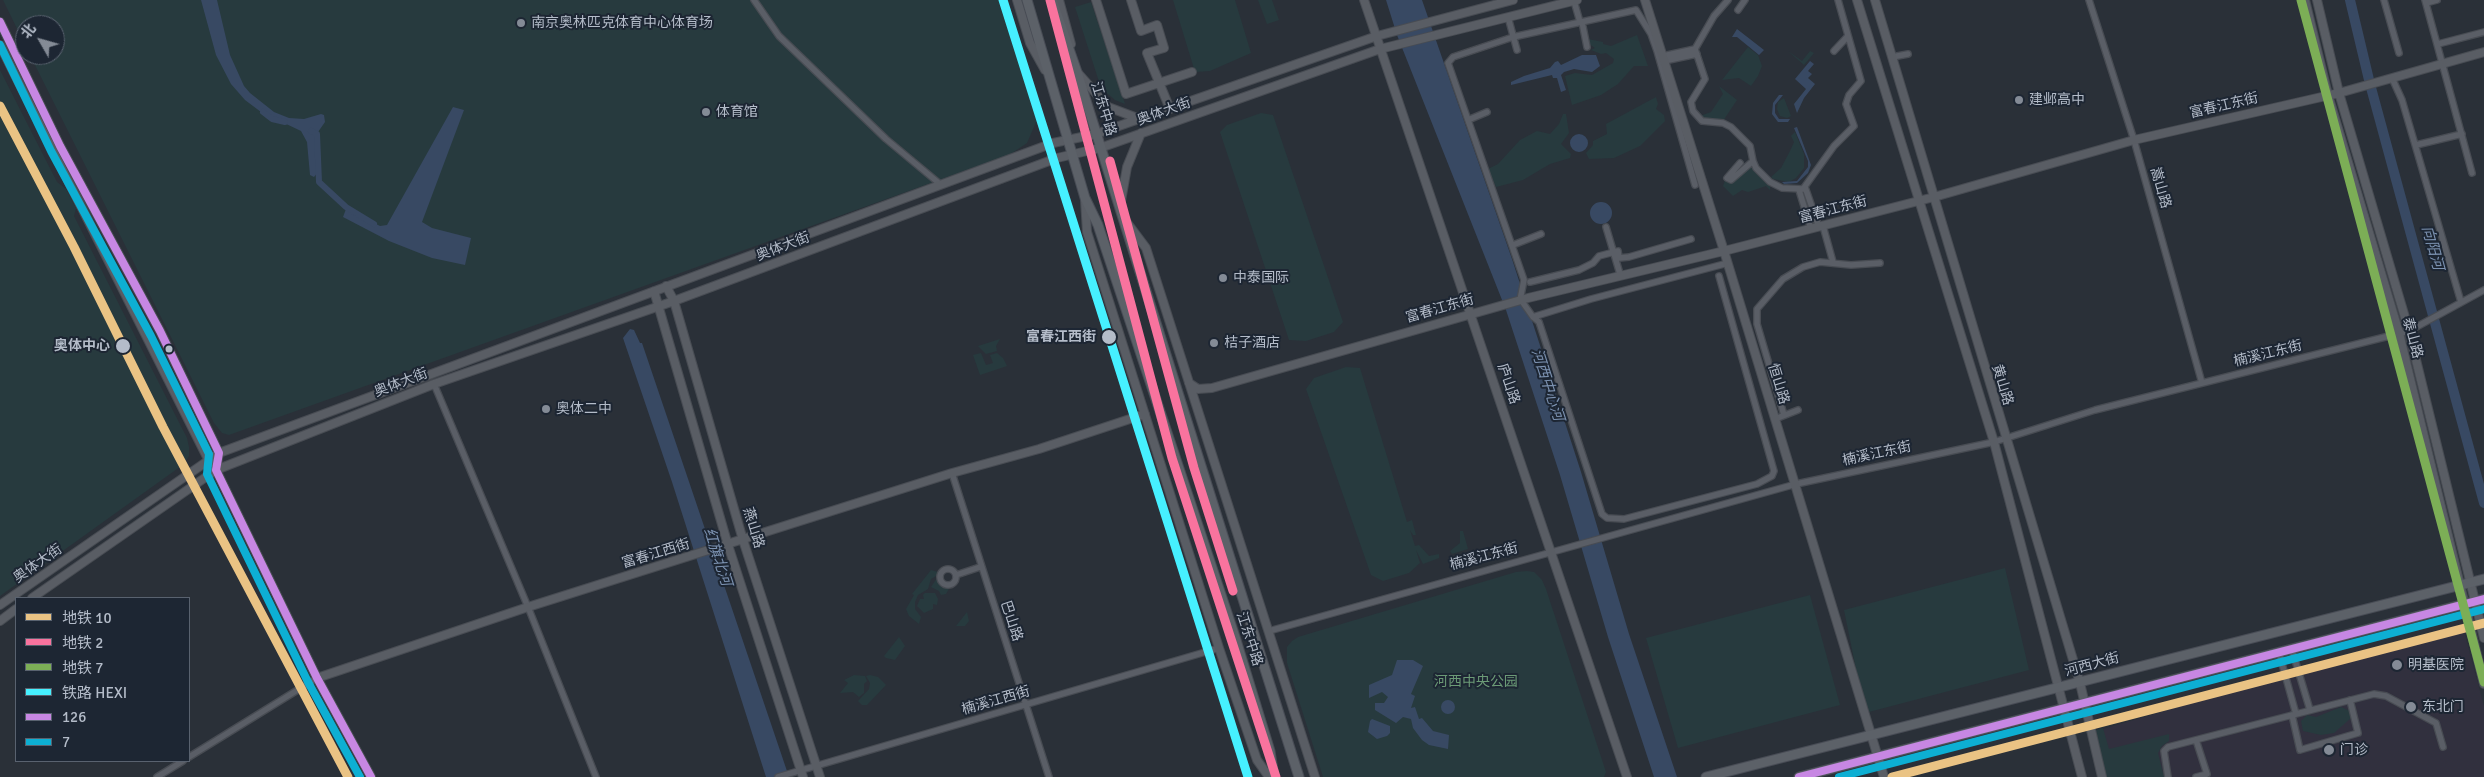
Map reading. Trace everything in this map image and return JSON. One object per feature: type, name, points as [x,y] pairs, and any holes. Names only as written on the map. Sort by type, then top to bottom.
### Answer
[{"type":"main road","name":"江东中路","points":[[1027,0],[1053,83],[1085,198],[1098,225],[1236,640],[1270,750],[1274,777]]},
{"type":"main road","name":"江东中路","points":[[1052,0],[1077,72],[1181,399],[1299,777]]},
{"type":"main road","name":"河西大街","points":[[1706,777],[2484,579]]},
{"type":"main road","points":[[1799,777],[2084,701],[2292,650],[2484,599]]},
{"type":"street","points":[[754,0],[779,36],[886,139],[940,184]]},
{"type":"street","name":"江东中路","points":[[1017,0],[1030,43],[1053,83]]},
{"type":"street","name":"江东中路","points":[[1059,0],[1077,72]]},
{"type":"street","points":[[1096,0],[1126,94],[1192,72]]},
{"type":"street","points":[[1131,0],[1141,31],[1157,25],[1164,48],[1147,53],[1170,109]]},
{"type":"street","name":"庐山路","points":[[1364,0],[1628,777]]},
{"type":"street","name":"奥体大街","points":[[0,605],[219,453],[1053,143],[1096,134],[1377,36],[1513,0]]},
{"type":"street","points":[[1576,0],[1587,46]]},
{"type":"street","name":"奥体大街","points":[[33,597],[216,470],[434,384],[674,301],[1057,158],[1100,148],[1380,49],[1576,0]]},
{"type":"street","name":"恒山路","points":[[1645,0],[1796,484],[1884,777]]},
{"type":"street","points":[[1728,0],[1714,16],[1696,52],[1705,79],[1691,102],[1693,111],[1702,121],[1724,123],[1731,126],[1750,146],[1756,168],[1770,182],[1782,188],[1802,188]]},
{"type":"street","points":[[1738,10],[1746,0]]},
{"type":"street","points":[[1802,188],[1834,146],[1854,126],[1846,104],[1849,96],[1861,81],[1838,0]]},
{"type":"street","name":"黄山路","points":[[1858,0],[1994,442],[2082,777]]},
{"type":"street","name":"黄山路","points":[[1875,0],[2080,683],[2102,777]]},
{"type":"street","name":"嵩山路","points":[[2089,0],[2134,140],[2202,383]]},
{"type":"street","name":"泰山路","points":[[2306,0],[2328,95],[2399,333],[2459,585],[2470,603],[2484,638]]},
{"type":"street","name":"泰山路","points":[[2317,0],[2339,93],[2409,331],[2469,582],[2470,603],[2484,684]]},
{"type":"street","points":[[2384,0],[2399,53]]},
{"type":"street","points":[[2437,0],[2426,1],[2472,173]]},
{"type":"street","points":[[1695,185],[1657,51],[1651,34],[1636,10],[1514,37],[1460,54],[1448,62],[1513,245],[1524,280],[1523,299],[1533,317],[1539,322],[1602,514],[1608,518],[1624,519],[1757,484],[1772,476],[1774,471],[1719,276]]},
{"type":"street","points":[[1508,17],[1517,50]]},
{"type":"street","points":[[0,22],[60,146],[160,331],[219,453],[216,470]]},
{"type":"street","points":[[2438,44],[2484,32]]},
{"type":"street","points":[[1834,51],[1848,36]]},
{"type":"street","points":[[0,45],[208,461],[216,470],[317,678],[371,777]]},
{"type":"street","points":[[1664,58],[1696,52]]},
{"type":"street","name":"富春江东街","points":[[1189,383],[1198,389],[1212,388],[1523,299],[1620,274],[1724,251],[1934,197],[2134,140],[2339,93],[2484,52]]},
{"type":"street","points":[[1892,57],[1908,54]]},
{"type":"street","points":[[1077,72],[1108,108],[1140,119]]},
{"type":"street","points":[[2392,78],[2402,100],[2461,302]]},
{"type":"street","points":[[1468,120],[1487,112]]},
{"type":"street","points":[[1120,212],[1127,167],[1141,133]]},
{"type":"street","points":[[2416,146],[2462,134]]},
{"type":"street","points":[[1740,163],[1727,178],[1732,180],[1753,161]]},
{"type":"street","points":[[1802,188],[1833,262]]},
{"type":"street","name":"江东中路","points":[[1085,198],[1087,232],[1219,648],[1257,760],[1269,777]]},
{"type":"street","name":"江东中路","points":[[1120,212],[1146,248],[1315,777]]},
{"type":"street","points":[[1606,227],[1620,274]]},
{"type":"street","points":[[1513,245],[1541,234]]},
{"type":"street","points":[[1530,282],[1580,270],[1593,263],[1599,256],[1618,251],[1620,258],[1691,239]]},
{"type":"street","points":[[1784,415],[1757,324],[1757,309],[1791,273],[1820,262],[1851,265],[1880,263]]},
{"type":"street","points":[[1533,317],[1591,299],[1728,263]]},
{"type":"street","name":"燕山路","points":[[666,286],[674,301],[743,540],[820,777]]},
{"type":"street","name":"楠溪江东街","points":[[1269,631],[1796,484],[1994,442],[2095,410],[2409,331],[2484,290]]},
{"type":"street","name":"燕山路","points":[[654,291],[728,545],[801,774]]},
{"type":"street","points":[[434,384],[528,607],[596,777]]},
{"type":"street","points":[[1775,419],[1798,410]]},
{"type":"street","name":"富春江西街","points":[[317,678],[528,607],[716,549],[952,472],[1039,449],[1145,414]]},
{"type":"street","name":"巴山路","points":[[952,472],[980,567],[1049,777]]},
{"type":"street","points":[[956,575],[980,567]]},
{"type":"street","points":[[0,621],[15,610]]},
{"type":"street","name":"楠溪江西街","points":[[778,777],[788,774],[801,774],[816,766],[1219,648]]},
{"type":"street","points":[[2292,650],[2310,710]]},
{"type":"street","points":[[2279,653],[2294,715],[2300,750],[2358,733],[2350,700]]},
{"type":"street","points":[[190,756],[317,678]]},
{"type":"street","points":[[2168,777],[2164,751],[2168,747],[2374,694],[2386,696],[2436,723],[2443,747]]},
{"type":"street","points":[[2196,740],[2207,774],[2196,777]]},
{"type":"street","points":[[157,777],[181,762]]},
{"type":"shaded area","name":"明基医院","points":[[2462,624],[2484,706],[2484,777],[2107,777],[2096,731]]},
{"type":"green space","points":[[3,0],[998,0],[1037,120],[1027,143],[1009,155],[229,435],[222,433],[214,423],[35,65],[65,65],[65,15],[15,15],[15,25]]},
{"type":"green space","points":[[1173,0],[1235,0],[1251,53],[1210,71],[1195,72]]},
{"type":"green space","points":[[1258,0],[1272,0],[1279,20],[1267,24]]},
{"type":"green space","points":[[1091,2],[1125,104],[1115,100],[1101,88],[1075,7]]},
{"type":"green space","points":[[1637,35],[1648,66],[1634,66],[1618,84],[1601,95],[1572,105],[1565,76],[1575,73],[1592,75],[1613,63],[1614,59],[1606,53],[1601,54],[1591,50],[1595,48],[1588,43],[1588,39],[1611,46]]},
{"type":"green space","points":[[1748,47],[1758,55],[1762,66],[1751,86],[1739,78],[1722,80]]},
{"type":"green space","points":[[1788,51],[1802,61],[1810,51],[1814,53],[1804,65]]},
{"type":"green space","points":[[0,70],[57,182],[66,189],[76,208],[74,216],[187,438],[189,456],[184,464],[0,596]]},
{"type":"green space","points":[[1719,86],[1737,100],[1723,121],[1704,120],[1700,116],[1711,112],[1723,94]]},
{"type":"green space","points":[[1656,97],[1658,104],[1656,109],[1664,115],[1665,121],[1640,146],[1614,158],[1589,159],[1586,153],[1593,145],[1593,141],[1607,134],[1606,124]]},
{"type":"green space","points":[[1784,98],[1791,116],[1787,118],[1780,116],[1777,109],[1778,102]]},
{"type":"green space","points":[[1261,113],[1273,115],[1343,322],[1334,332],[1306,341],[1289,340],[1220,132],[1227,125]]},
{"type":"green space","points":[[1563,114],[1566,114],[1569,133],[1561,144],[1571,154],[1570,158],[1550,164],[1523,180],[1496,187],[1488,169],[1498,164],[1520,140],[1537,131],[1550,134],[1559,124]]},
{"type":"green space","points":[[1795,132],[1804,154],[1804,168],[1796,178],[1789,182],[1773,179],[1771,177],[1781,168],[1790,151],[1794,142],[1791,136]]},
{"type":"green space","points":[[1752,163],[1770,184],[1770,190],[1766,186],[1748,192],[1742,190],[1733,196],[1723,186],[1726,178],[1732,181]]},
{"type":"green space","points":[[1000,339],[996,346],[997,351],[986,354],[978,346]]},
{"type":"green space","points":[[981,353],[986,365],[993,363],[990,355],[997,353],[1003,358],[1007,366],[980,375],[973,355]]},
{"type":"green space","points":[[1346,367],[1360,368],[1407,522],[1412,520],[1416,535],[1413,535],[1410,530],[1415,546],[1419,545],[1429,556],[1439,554],[1439,558],[1423,564],[1416,550],[1420,563],[1409,573],[1383,581],[1371,575],[1306,389],[1314,378]]},
{"type":"green space","points":[[1460,531],[1463,531],[1468,549],[1452,554],[1450,551],[1460,543]]},
{"type":"green space","points":[[2005,568],[2029,670],[1865,713],[1844,610]]},
{"type":"green space","points":[[931,570],[938,572],[938,575],[931,579],[928,589],[918,595],[915,602],[915,609],[921,617],[919,624],[909,616],[906,609],[914,595],[912,594]]},
{"type":"green space","name":"河西中央公园","points":[[1516,572],[1534,572],[1542,580],[1546,589],[1606,772],[1604,777],[1323,777],[1287,663],[1287,647],[1292,641],[1298,637]]},
{"type":"green space","points":[[937,578],[943,586],[950,587],[946,594],[941,595],[939,591],[931,587]]},
{"type":"green space","points":[[925,593],[935,593],[938,599],[937,605],[933,604],[933,609],[924,613],[917,606],[920,599],[924,599],[923,595]]},
{"type":"green space","points":[[1810,595],[1840,705],[1678,748],[1646,638]]},
{"type":"green space","points":[[967,612],[969,621],[965,626],[956,626]]},
{"type":"green space","points":[[899,637],[905,646],[895,660],[886,658],[884,656]]},
{"type":"green space","points":[[854,675],[865,676],[867,681],[864,684],[864,693],[859,697],[853,692],[840,693],[848,683],[844,680]]},
{"type":"green space","points":[[866,676],[878,677],[886,685],[867,705],[862,705],[858,701],[869,689],[870,683]]},
{"type":"green space","points":[[2341,707],[2350,711],[2351,718],[2334,733],[2321,735],[2303,731],[2301,721],[2307,715],[2316,717]]},
{"type":"green space","points":[[2103,728],[2109,749],[2169,734],[2169,741],[2162,746],[2158,753],[2164,777],[2103,777],[2093,731]]},
{"type":"water","points":[[201,0],[217,0],[230,55],[244,86],[250,93],[274,112],[289,118],[304,119],[321,114],[324,115],[325,122],[318,132],[315,144],[318,172],[314,177],[310,175],[307,142],[301,131],[261,112],[245,100],[231,84],[216,55]]},
{"type":"water","name":"河西中心河","points":[[1386,0],[1422,0],[1512,259],[1581,472],[1629,634],[1677,777],[1654,777],[1608,637],[1560,475],[1506,310],[1397,35]]},
{"type":"water","points":[[1737,29],[1764,50],[1759,55],[1737,37],[1732,37]]},
{"type":"water","points":[[1582,55],[1596,55],[1600,66],[1592,72],[1574,69],[1564,72],[1561,75],[1566,90],[1561,92],[1557,78],[1553,78],[1552,75],[1511,85],[1511,82],[1524,76],[1550,68],[1555,62],[1558,61],[1561,65]]},
{"type":"water","points":[[1810,61],[1814,64],[1808,71],[1812,74],[1808,78],[1815,84],[1804,98],[1797,113],[1794,104],[1806,89],[1795,79]]},
{"type":"water","points":[[1779,95],[1783,95],[1775,105],[1775,113],[1779,119],[1790,119],[1788,122],[1778,122],[1772,114],[1773,103]]},
{"type":"water","points":[[453,107],[464,110],[422,222],[432,228],[471,238],[465,265],[432,258],[389,241],[343,217],[346,209],[380,226],[387,225]]},
{"type":"water","points":[[1797,127],[1811,165],[1808,173],[1797,183],[1784,184],[1782,182],[1797,181],[1808,167],[1808,161],[1794,128]]},
{"type":"water","points":[[1579,134],[1585,137],[1588,143],[1585,149],[1579,152],[1573,149],[1570,143],[1573,137]]},
{"type":"water","points":[[1601,202],[1611,209],[1612,213],[1605,223],[1601,224],[1591,217],[1590,213],[1597,203]]},
{"type":"water","points":[[630,329],[634,330],[640,343],[642,343],[789,777],[766,777],[672,482],[623,338]]},
{"type":"water","points":[[1397,660],[1413,660],[1423,666],[1411,694],[1415,696],[1411,708],[1415,707],[1419,719],[1422,718],[1433,731],[1449,735],[1448,749],[1429,745],[1422,740],[1413,728],[1411,719],[1403,717],[1396,723],[1375,710],[1375,703],[1384,703],[1388,697],[1382,692],[1369,698],[1369,685],[1392,675]]},
{"type":"water","points":[[1448,700],[1453,702],[1455,707],[1453,712],[1448,714],[1443,712],[1441,707],[1443,702]]},
{"type":"water","points":[[1372,719],[1390,726],[1390,733],[1377,739],[1368,732]]},
{"type":"waterway","name":"向阳河","points":[[2350,0],[2370,84],[2484,503]]},
{"type":"waterway","points":[[263,112],[272,119],[285,122]]},
{"type":"waterway","points":[[311,131],[317,134],[319,182],[346,207],[374,224]]},
{"type":"metro line","name":"2","points":[[1050,0],[1172,458],[1276,777]]},
{"type":"metro line","name":"7","points":[[2301,0],[2484,682]]},
{"type":"metro line","name":"10","points":[[0,106],[74,247],[163,427],[348,777]]},
{"type":"metro line","name":"2","points":[[1110,161],[1194,468],[1233,591]]},
{"type":"metro line","name":"10","points":[[1892,777],[2484,623]]},
{"type":"rail line","name":"HEXI","points":[[1003,0],[1248,777]]},
{"type":"transit line","name":"126","points":[[0,22],[60,146],[160,331],[219,453],[216,470],[317,678],[371,777]]},
{"type":"transit line","name":"7","points":[[0,45],[51,151],[151,336],[209,454],[207,474],[308,682],[360,777]]},
{"type":"transit line","name":"126","points":[[1799,777],[2484,599]]},
{"type":"transit line","name":"7","points":[[1839,777],[2484,609]]},
{"type":"place","name":"南京奥林匹克体育中心体育场","points":[[521,23]]},
{"type":"place","name":"建邺高中","points":[[2019,100]]},
{"type":"place","name":"体育馆","points":[[706,112]]},
{"type":"place","name":"中泰国际","points":[[1223,278]]},
{"type":"place","name":"富春江西街","points":[[1109,337]]},
{"type":"place","name":"桔子酒店","points":[[1214,343]]},
{"type":"place","name":"奥体中心","points":[[123,346]]},
{"type":"place","name":"奥体二中","points":[[546,409]]},
{"type":"place","name":"明基医院","points":[[2397,665]]},
{"type":"place","name":"东北门","points":[[2411,707]]},
{"type":"place","name":"门诊","points":[[2329,750]]},
{"type":"water label","name":"红旗北河","points":[[717,557]]}]
